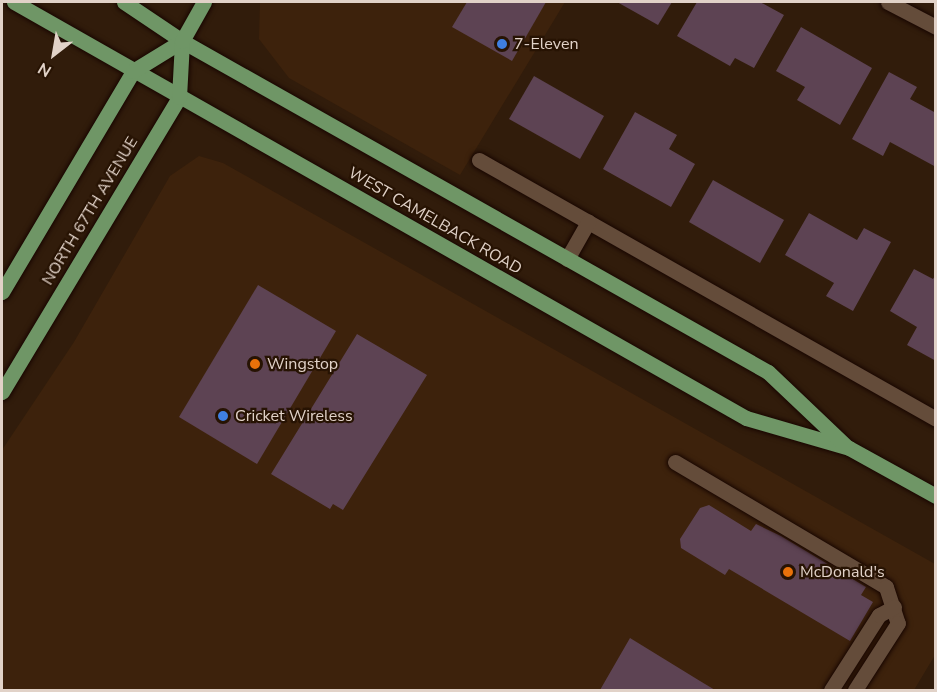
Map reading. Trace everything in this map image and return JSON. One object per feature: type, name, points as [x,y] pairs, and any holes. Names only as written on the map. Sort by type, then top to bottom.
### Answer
[{"type":"main road","name":"WEST CAMELBACK ROAD","points":[[14,2],[746,418],[849,448],[936,496]]},
{"type":"main road","name":"WEST CAMELBACK ROAD","points":[[124,2],[182,41],[768,372],[849,448]]},
{"type":"main road","name":"NORTH 67TH AVENUE","points":[[2,392],[179,97],[182,41],[204,2]]},
{"type":"main road","name":"NORTH 67TH AVENUE","points":[[2,292],[133,71],[182,41]]},
{"type":"street","points":[[888,2],[936,27]]},
{"type":"street","points":[[479,160],[936,418]]},
{"type":"street","points":[[567,259],[588,222]]},
{"type":"street","points":[[675,462],[878,581],[894,598],[898,623],[855,690]]},
{"type":"street","points":[[831,690],[879,615],[894,607]]},
{"type":"shaded area","points":[[260,2],[565,2],[460,175],[289,78],[259,39]]},
{"type":"shaded area","points":[[199,156],[223,163],[935,564],[935,655],[914,690],[2,690],[2,450],[74,342],[170,176]]},
{"type":"building","name":"7-Eleven","points":[[467,2],[546,2],[512,61],[452,27]]},
{"type":"building","points":[[617,2],[672,2],[658,25]]},
{"type":"building","points":[[697,2],[760,2],[784,15],[754,68],[735,58],[730,66],[677,36]]},
{"type":"building","points":[[801,27],[872,68],[840,125],[797,100],[805,87],[776,71]]},
{"type":"building","points":[[889,72],[917,87],[910,99],[936,113],[936,167],[890,142],[883,156],[852,139]]},
{"type":"building","points":[[534,76],[604,116],[580,159],[509,119]]},
{"type":"building","points":[[635,112],[677,135],[669,149],[695,164],[671,207],[603,169]]},
{"type":"building","points":[[713,180],[784,220],[760,263],[689,222]]},
{"type":"building","points":[[809,213],[857,240],[864,228],[891,242],[853,311],[826,296],[834,283],[785,255]]},
{"type":"building","points":[[914,269],[933,279],[936,274],[936,361],[907,345],[917,327],[890,311]]},
{"type":"building","points":[[258,285],[336,331],[257,464],[179,417]]},
{"type":"building","points":[[357,334],[427,375],[343,510],[333,504],[330,509],[271,474]]},
{"type":"building","name":"McDonald's","points":[[709,505],[751,531],[756,524],[781,536],[866,587],[861,595],[873,602],[850,641],[729,569],[725,575],[681,548],[680,539],[700,508]]},
{"type":"building","points":[[630,638],[700,681],[715,690],[600,690]]},
{"type":"place","name":"7-Eleven","points":[[502,44]]},
{"type":"place","name":"Wingstop","points":[[255,364]]},
{"type":"place","name":"Cricket Wireless","points":[[223,416]]},
{"type":"place","name":"McDonald's","points":[[788,572]]}]
